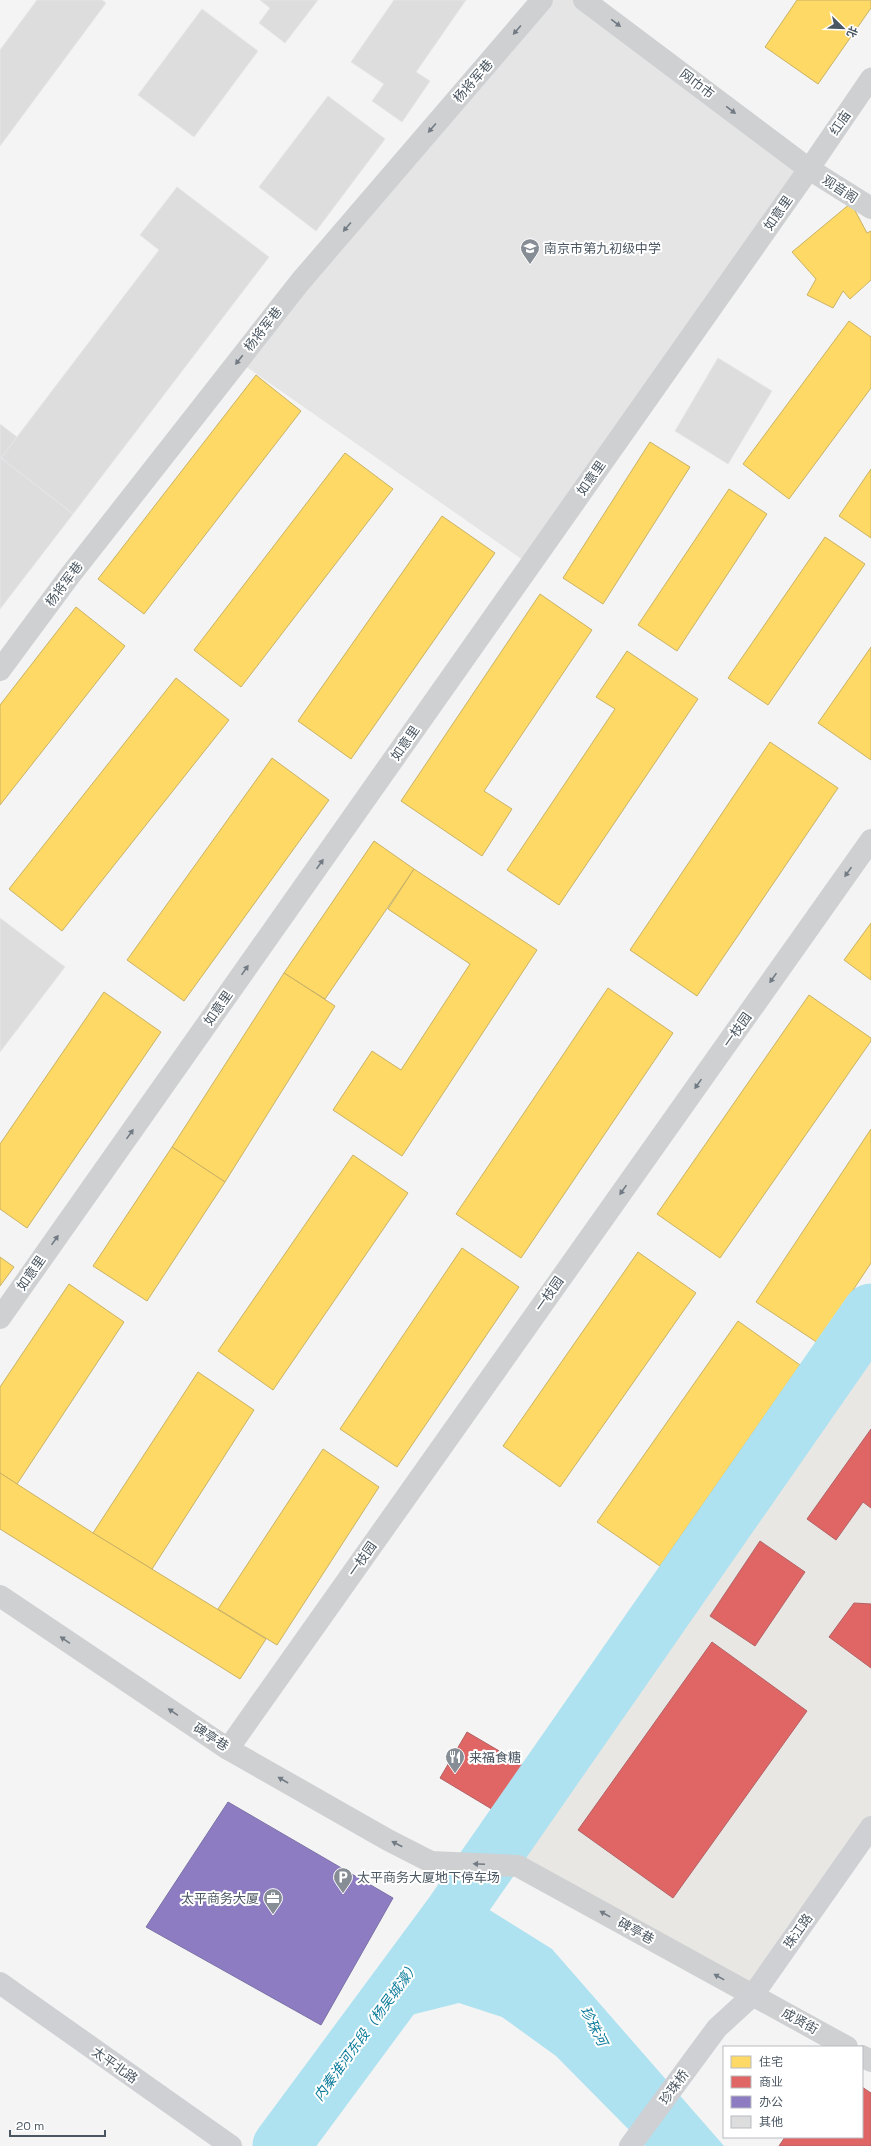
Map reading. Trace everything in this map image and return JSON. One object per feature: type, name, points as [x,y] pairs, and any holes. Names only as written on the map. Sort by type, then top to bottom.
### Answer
[{"type":"main road","name":"珠江路","points":[[717,2028],[753,1995],[871,1827]]},
{"type":"main road","name":"太平北路","points":[[0,1983],[231,2146]]},
{"type":"main road","name":"珍珠桥","points":[[630,2146],[717,2028]]},
{"type":"street","name":"杨将军巷","points":[[0,670],[68,578],[300,282],[542,0]]},
{"type":"street","name":"网巾市","points":[[584,0],[809,169]]},
{"type":"street","name":"红庙","points":[[809,169],[871,78]]},
{"type":"street","name":"观音阁","points":[[809,169],[871,208]]},
{"type":"street","name":"如意里","points":[[0,1318],[809,169]]},
{"type":"street","name":"一枝园","points":[[228,1748],[871,840]]},
{"type":"street","name":"碑亭巷","points":[[0,1596],[228,1748],[388,1840],[431,1862],[518,1866],[753,1995]]},
{"type":"street","name":"成贤街","points":[[753,1995],[845,2046]]},
{"type":"shaded area","name":"南京市第九初级中学","points":[[543,0],[584,0],[809,169],[530,565],[238,361]]},
{"type":"shaded area","points":[[871,1349],[871,1828],[753,1995],[518,1866]]},
{"type":"water","name":"珍珠河","points":[[488,1909],[552,1949],[724,2146],[645,2146],[556,2056],[502,2017],[459,2003],[407,2016]]},
{"type":"building: 住宅","points":[[797,0],[871,0],[871,8],[818,84],[765,47]]},
{"type":"building: 住宅","points":[[851,203],[867,233],[871,231],[871,280],[850,299],[843,291],[833,308],[807,295],[816,279],[792,252]]},
{"type":"building: 住宅","points":[[849,321],[871,337],[871,388],[789,499],[743,464]]},
{"type":"building: 住宅","points":[[256,375],[301,411],[144,614],[98,579]]},
{"type":"building: 住宅","points":[[650,442],[690,467],[603,604],[563,578]]},
{"type":"building: 住宅","points":[[345,453],[393,489],[241,687],[194,650]]},
{"type":"building: 住宅","points":[[871,469],[871,538],[839,516]]},
{"type":"building: 住宅","points":[[729,489],[767,514],[677,651],[638,625]]},
{"type":"building: 住宅","points":[[442,516],[495,553],[351,759],[298,721]]},
{"type":"building: 住宅","points":[[825,537],[865,564],[768,705],[728,678]]},
{"type":"building: 住宅","points":[[540,594],[592,630],[484,791],[512,809],[482,856],[401,801]]},
{"type":"building: 住宅","points":[[76,607],[125,646],[0,805],[0,705]]},
{"type":"building: 住宅","points":[[871,647],[871,760],[818,723]]},
{"type":"building: 住宅","points":[[627,651],[698,699],[559,905],[507,870],[615,709],[596,697]]},
{"type":"building: 住宅","points":[[176,678],[229,720],[62,931],[9,889]]},
{"type":"building: 住宅","points":[[770,742],[838,788],[697,996],[630,950]]},
{"type":"building: 住宅","points":[[272,758],[329,800],[184,1001],[127,960]]},
{"type":"building: 住宅","points":[[374,841],[414,869],[325,999],[284,973]]},
{"type":"building: 住宅","points":[[414,869],[537,950],[402,1156],[333,1110],[372,1051],[401,1070],[470,964],[388,909]]},
{"type":"building: 住宅","points":[[871,923],[871,980],[844,960]]},
{"type":"building: 住宅","points":[[284,973],[335,1006],[225,1182],[172,1147]]},
{"type":"building: 住宅","points":[[608,988],[673,1033],[521,1258],[456,1214]]},
{"type":"building: 住宅","points":[[104,992],[161,1032],[27,1228],[0,1209],[0,1144]]},
{"type":"building: 住宅","points":[[809,995],[871,1038],[871,1041],[720,1258],[657,1214]]},
{"type":"building: 住宅","points":[[871,1129],[871,1263],[818,1343],[756,1302]]},
{"type":"building: 住宅","points":[[172,1147],[225,1182],[147,1301],[93,1266]]},
{"type":"building: 住宅","points":[[353,1155],[408,1193],[273,1390],[218,1351]]},
{"type":"building: 住宅","points":[[462,1248],[519,1287],[397,1467],[340,1429]]},
{"type":"building: 住宅","points":[[638,1252],[696,1293],[560,1487],[503,1446]]},
{"type":"building: 住宅","points":[[0,1257],[14,1267],[0,1286]]},
{"type":"building: 住宅","points":[[69,1284],[124,1322],[17,1484],[0,1473],[0,1387]]},
{"type":"building: 住宅","points":[[738,1321],[800,1365],[660,1566],[597,1522]]},
{"type":"building: 住宅","points":[[198,1372],[254,1410],[152,1569],[93,1533]]},
{"type":"building: 住宅","points":[[323,1449],[379,1487],[277,1645],[218,1609]]},
{"type":"building: 住宅","points":[[0,1473],[93,1533],[266,1639],[240,1679],[0,1529]]},
{"type":"building: 商业","points":[[871,1429],[871,1508],[863,1502],[836,1540],[807,1519]]},
{"type":"building: 商业","points":[[760,1541],[805,1572],[755,1646],[710,1616]]},
{"type":"building: 商业","points":[[854,1603],[871,1604],[871,1668],[829,1637]]},
{"type":"building: 商业","points":[[712,1642],[807,1711],[673,1898],[578,1830]]},
{"type":"building: 商业","points":[[467,1732],[523,1765],[495,1811],[440,1778]]},
{"type":"building: 商业","points":[[863,2088],[871,2093],[871,2146],[779,2146],[784,2138],[863,2138]]},
{"type":"building: 办公","points":[[228,1802],[393,1898],[321,2025],[146,1927]]},
{"type":"building: 其他","points":[[37,0],[102,0],[106,3],[0,146],[0,50]]},
{"type":"building: 其他","points":[[260,0],[318,0],[285,43],[259,23],[270,8]]},
{"type":"building: 其他","points":[[394,0],[466,0],[416,72],[430,81],[402,122],[372,101],[384,84],[351,62]]},
{"type":"building: 其他","points":[[202,9],[258,51],[194,137],[138,95]]},
{"type":"building: 其他","points":[[328,96],[385,139],[316,231],[259,187]]},
{"type":"building: 其他","points":[[177,187],[269,257],[73,514],[1,458],[159,250],[140,235]]},
{"type":"building: 其他","points":[[718,358],[772,391],[728,464],[675,431]]},
{"type":"building: 其他","points":[[0,424],[17,437],[1,458],[73,514],[0,609]]},
{"type":"building: 其他","points":[[0,918],[65,967],[0,1052]]},
{"type":"waterway","name":"内秦淮河东段（杨吴城濠）","points":[[281,2146],[451,1916],[871,1312]]},
{"type":"place","name":"南京市第九初级中学","points":[[530,265]]},
{"type":"place","name":"来福食糖","points":[[455,1774]]},
{"type":"place","name":"太平商务大厦地下停车场","points":[[343,1894]]},
{"type":"place","name":"太平商务大厦","points":[[273,1915]]}]
